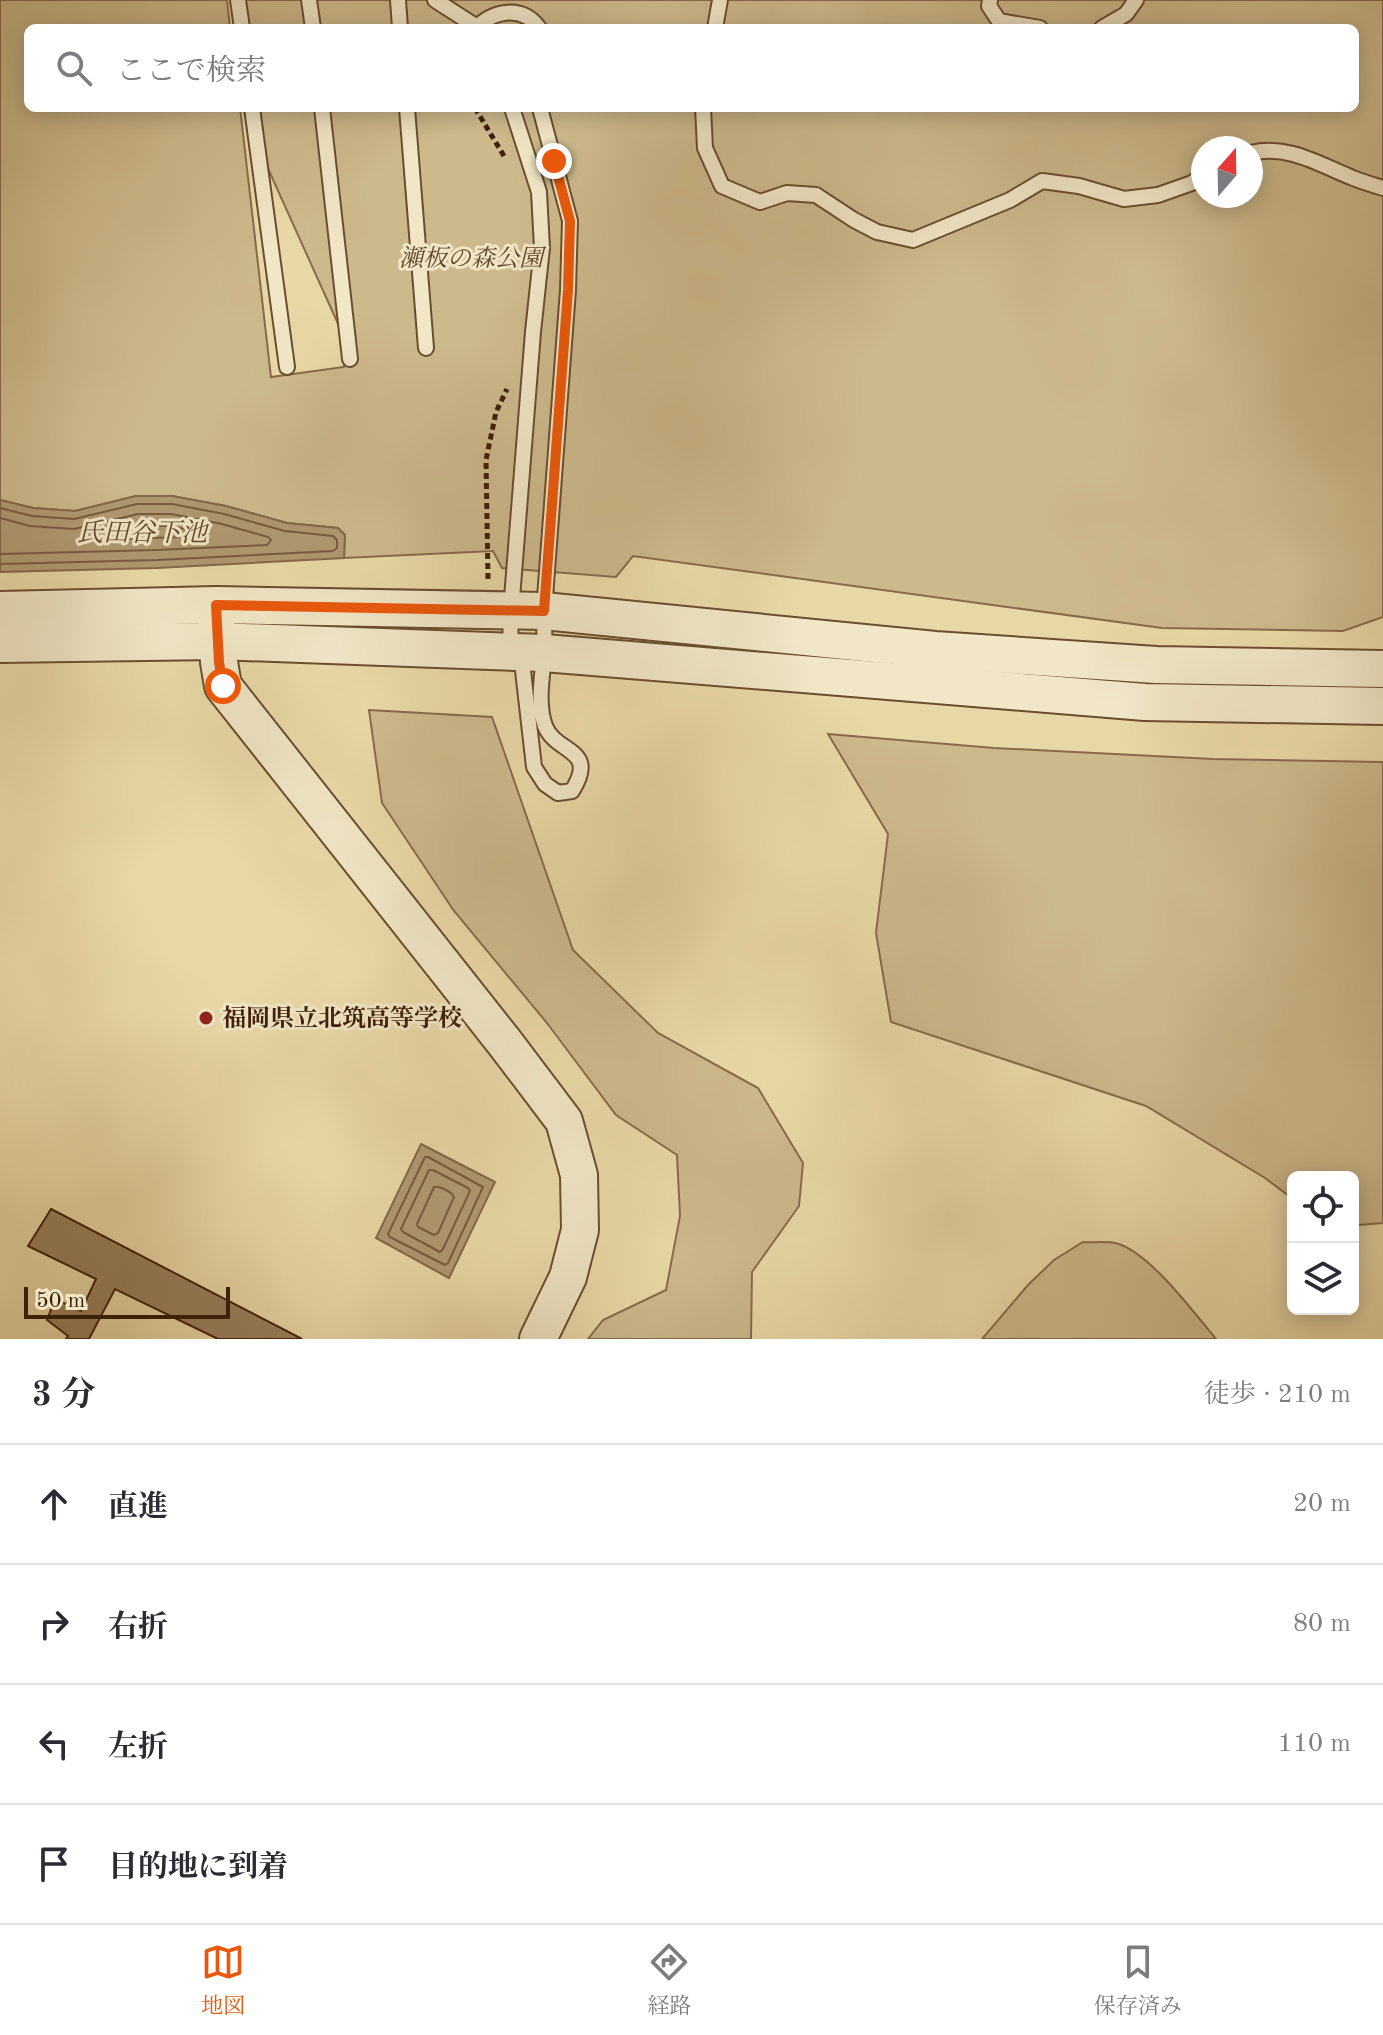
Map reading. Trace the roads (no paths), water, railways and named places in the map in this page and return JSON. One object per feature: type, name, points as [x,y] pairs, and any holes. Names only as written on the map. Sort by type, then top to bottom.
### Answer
[{"type":"street","points":[[216,605],[223,686],[564,1121],[579,1175],[580,1230],[568,1277],[538,1339]]},
{"type":"street","points":[[0,610],[216,605],[528,611],[950,651],[1156,665],[1383,669]]},
{"type":"street","points":[[0,644],[217,641],[525,652],[1145,702],[1383,706]]},
{"type":"lane","points":[[238,0],[241,24]]},
{"type":"lane","points":[[309,0],[312,24]]},
{"type":"lane","points":[[398,0],[400,24]]},
{"type":"lane","points":[[435,0],[470,24]]},
{"type":"lane","points":[[716,24],[720,0]]},
{"type":"lane","points":[[990,0],[989,6],[999,21],[1017,24]]},
{"type":"lane","points":[[1109,24],[1126,14],[1136,0]]},
{"type":"lane","points":[[480,24],[498,13],[510,12],[523,15],[536,24]]},
{"type":"lane","points":[[253,112],[287,367]]},
{"type":"lane","points":[[322,112],[350,359]]},
{"type":"lane","points":[[407,112],[426,348]]},
{"type":"lane","points":[[513,112],[539,192],[542,248],[532,348],[525,652],[541,691],[545,725],[552,737],[574,752],[580,762],[581,777],[572,791],[558,793],[545,784],[534,767],[525,652],[567,305],[570,221],[541,112]]},
{"type":"lane","points":[[703,112],[705,148],[722,186],[760,202],[787,193],[816,195],[877,232],[913,240],[1010,200],[1042,181],[1079,186],[1124,199],[1158,195],[1191,183]]},
{"type":"lane","points":[[1263,151],[1297,154],[1383,188]]},
{"type":"water","name":"氏田谷下池","points":[[136,496],[172,496],[226,506],[287,523],[338,528],[345,535],[344,558],[0,572],[0,500],[33,508],[75,511]]},
{"type":"water","points":[[421,1144],[495,1182],[449,1278],[376,1238]]},
{"type":"place","name":"福岡県立北筑高等学校","points":[[206,1018]]},
{"type":"park label","name":"瀬板の森公園","points":[[471,258]]}]
